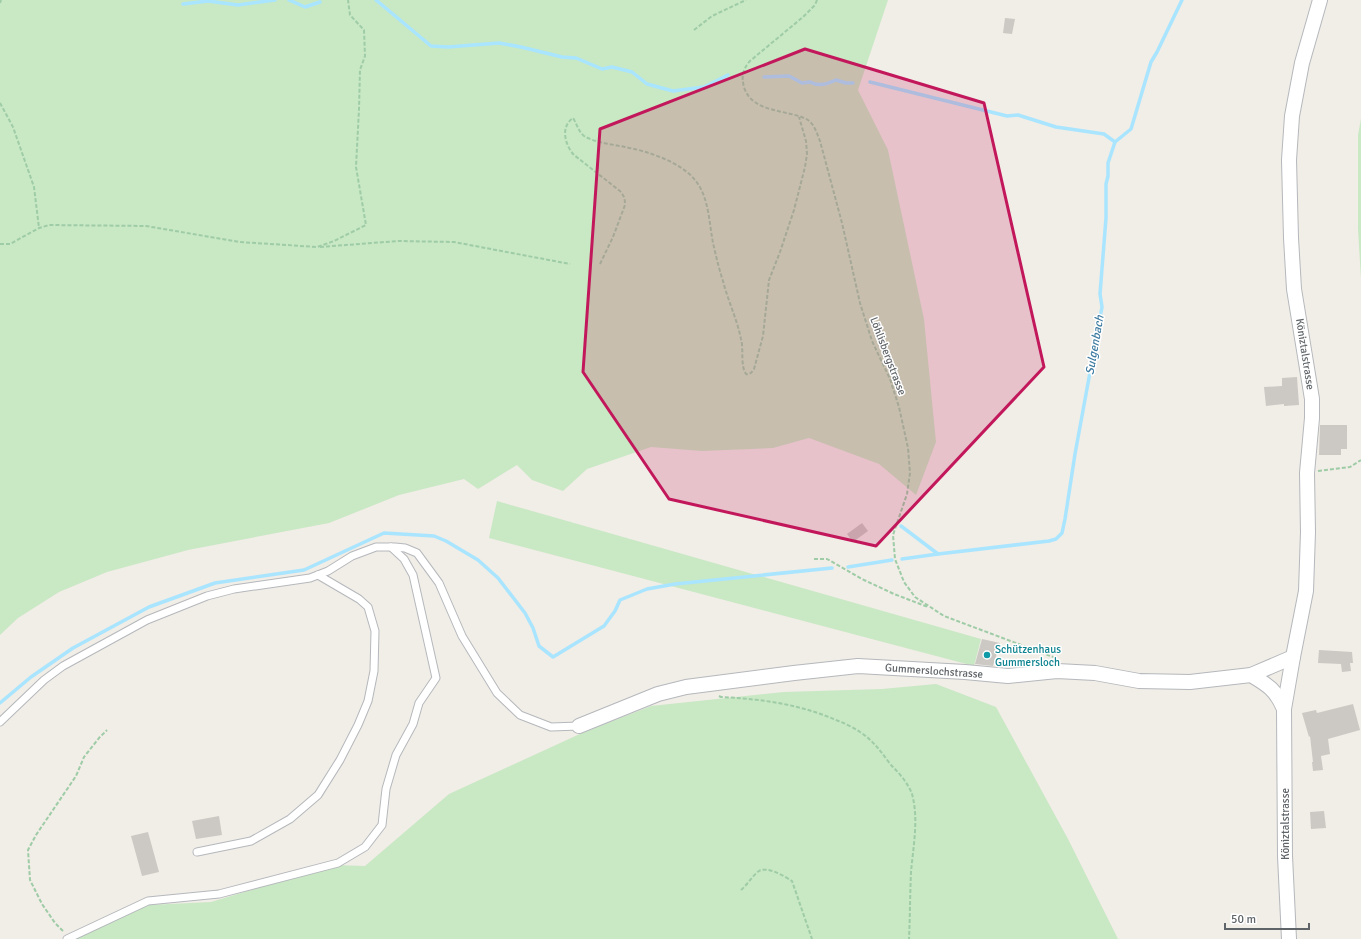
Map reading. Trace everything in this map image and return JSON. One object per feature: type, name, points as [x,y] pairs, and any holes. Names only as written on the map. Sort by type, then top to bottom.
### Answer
[{"type":"street","name":"Köniztalstrasse","points":[[1289,939],[1285,856],[1284,709],[1292,657],[1306,591],[1308,472],[1312,399],[1294,289],[1289,160],[1292,116],[1302,63],[1320,0]]},
{"type":"street","name":"Gummerslochstrasse","points":[[578,726],[658,694],[686,687],[858,666],[1008,676],[1058,671],[1095,673],[1139,680],[1190,682],[1251,675],[1292,657]]},
{"type":"street","points":[[1251,675],[1268,685],[1279,698],[1284,709]]},
{"type":"lane","points":[[0,722],[44,680],[63,666],[147,620],[207,596],[234,589],[310,578],[328,571],[352,556],[376,547],[390,547],[405,548],[417,553],[439,582],[462,636],[497,693],[502,698],[520,715],[551,727],[578,726]]},
{"type":"lane","points":[[68,938],[148,901],[219,894],[338,863],[365,847],[382,825],[386,789],[396,755],[413,724],[418,703],[436,678],[413,575],[404,559],[390,547]]},
{"type":"lane","points":[[197,852],[251,841],[290,819],[318,795],[340,760],[358,725],[368,701],[374,671],[375,630],[368,607],[359,599],[318,575]]},
{"type":"path","points":[[317,247],[334,241],[366,225],[356,167],[360,70],[365,56],[364,30],[350,15],[348,0]]},
{"type":"path","points":[[694,30],[712,16],[746,0]]},
{"type":"path","name":"Löhlisbergstrasse","points":[[817,0],[815,5],[803,17],[750,61],[744,68],[742,75],[745,90],[750,97],[758,103],[777,112],[808,120],[816,130],[820,141],[842,223],[860,303],[872,341],[890,379],[899,407],[908,448],[910,473],[907,494],[893,535],[895,559],[904,582],[915,597],[944,616],[1059,659]]},
{"type":"path","points":[[0,102],[13,128],[34,187],[38,228]]},
{"type":"path","points":[[600,264],[613,237],[625,205],[625,200],[624,195],[620,191],[568,149],[565,131],[567,124],[573,118],[578,129],[584,135],[599,142],[627,147],[671,162],[686,170],[695,180],[701,190],[706,206],[713,244],[723,282],[739,328],[743,346],[744,371],[746,374],[752,373],[763,336],[769,280],[794,210],[805,167],[807,154],[806,140],[799,117]]},
{"type":"path","points":[[0,244],[10,244],[38,228],[49,225],[146,226],[240,242],[317,247],[398,241],[454,242],[570,264]]},
{"type":"path","points":[[1308,472],[1350,467],[1361,460]]},
{"type":"path","points":[[814,559],[827,559],[862,579],[894,594],[931,608]]},
{"type":"path","points":[[704,684],[721,697],[751,698],[778,702],[822,715],[860,732],[879,747],[906,782],[912,794],[915,842],[911,872],[909,939]]},
{"type":"path","points":[[68,938],[55,923],[42,904],[30,880],[28,850],[36,835],[76,776],[84,758],[98,738],[106,730]]},
{"type":"path","points":[[741,890],[759,871],[767,870],[784,876],[792,881],[812,939]]},
{"type":"highlighted area","points":[[805,49],[984,103],[1044,367],[876,546],[669,499],[583,372],[600,129]]},
{"type":"green space","points":[[0,0],[888,0],[858,90],[888,150],[924,319],[936,442],[916,495],[879,464],[809,438],[773,448],[702,451],[651,447],[587,469],[563,491],[532,480],[517,465],[478,489],[464,479],[399,495],[329,523],[188,550],[107,572],[59,592],[18,618],[0,635]]},
{"type":"green space","points":[[1361,119],[1361,278],[1358,229],[1358,135]]},
{"type":"green space","points":[[497,501],[981,639],[974,666],[489,538]]},
{"type":"green space","points":[[936,684],[996,707],[1068,839],[1118,939],[71,939],[149,905],[211,902],[334,865],[365,866],[449,794],[582,733],[651,706],[784,692],[882,689]]},
{"type":"building","points":[[1005,18],[1015,19],[1012,34],[1003,33]]},
{"type":"building","points":[[1297,377],[1299,405],[1284,406],[1284,404],[1266,406],[1264,387],[1282,386],[1282,378]]},
{"type":"building","points":[[1320,425],[1347,425],[1347,449],[1341,449],[1341,455],[1319,455]]},
{"type":"building","points":[[862,523],[868,531],[853,542],[847,534]]},
{"type":"building","name":"Schützenhaus Gummersloch","points":[[982,639],[1000,643],[993,666],[975,664]]},
{"type":"building","points":[[1319,650],[1352,652],[1353,663],[1350,663],[1351,671],[1342,672],[1341,664],[1318,663]]},
{"type":"building","points":[[1353,704],[1360,730],[1328,739],[1330,754],[1321,756],[1323,770],[1313,771],[1310,736],[1309,737],[1302,713],[1316,710],[1317,713]]},
{"type":"building","points":[[1324,811],[1326,828],[1311,829],[1310,812]]},
{"type":"building","points":[[219,816],[222,835],[196,839],[192,821]]},
{"type":"building","points":[[148,832],[159,872],[142,876],[131,836]]},
{"type":"waterway","points":[[183,4],[208,1],[238,5],[275,0]]},
{"type":"waterway","points":[[289,0],[305,7],[320,2]]},
{"type":"waterway","points":[[376,0],[431,46],[448,47],[499,43],[521,47],[562,57],[576,58],[602,69],[612,67],[632,72],[647,84],[673,91],[704,87],[728,75]]},
{"type":"waterway","name":"Sulgenbach","points":[[901,526],[938,554],[1049,541],[1056,539],[1062,533],[1102,307],[1100,294],[1106,218],[1106,184],[1108,176],[1108,163],[1115,142],[1131,129],[1151,62],[1182,0]]},
{"type":"waterway","points":[[764,77],[789,76],[802,83],[810,82],[820,85],[836,80],[846,83],[853,83]]},
{"type":"waterway","points":[[870,82],[1007,116],[1018,115],[1056,127],[1104,134],[1115,142]]},
{"type":"waterway","points":[[0,703],[31,677],[73,648],[149,607],[215,583],[304,570],[384,533],[434,536],[446,541],[478,560],[498,578],[525,613],[533,628],[539,646],[553,657],[604,626],[615,611],[620,600],[647,589],[675,584],[832,568]]},
{"type":"waterway","points":[[902,559],[938,554]]},
{"type":"waterway","points":[[848,567],[892,560]]},
{"type":"place","name":"Schützenhaus Gummersloch","points":[[987,655]]}]
